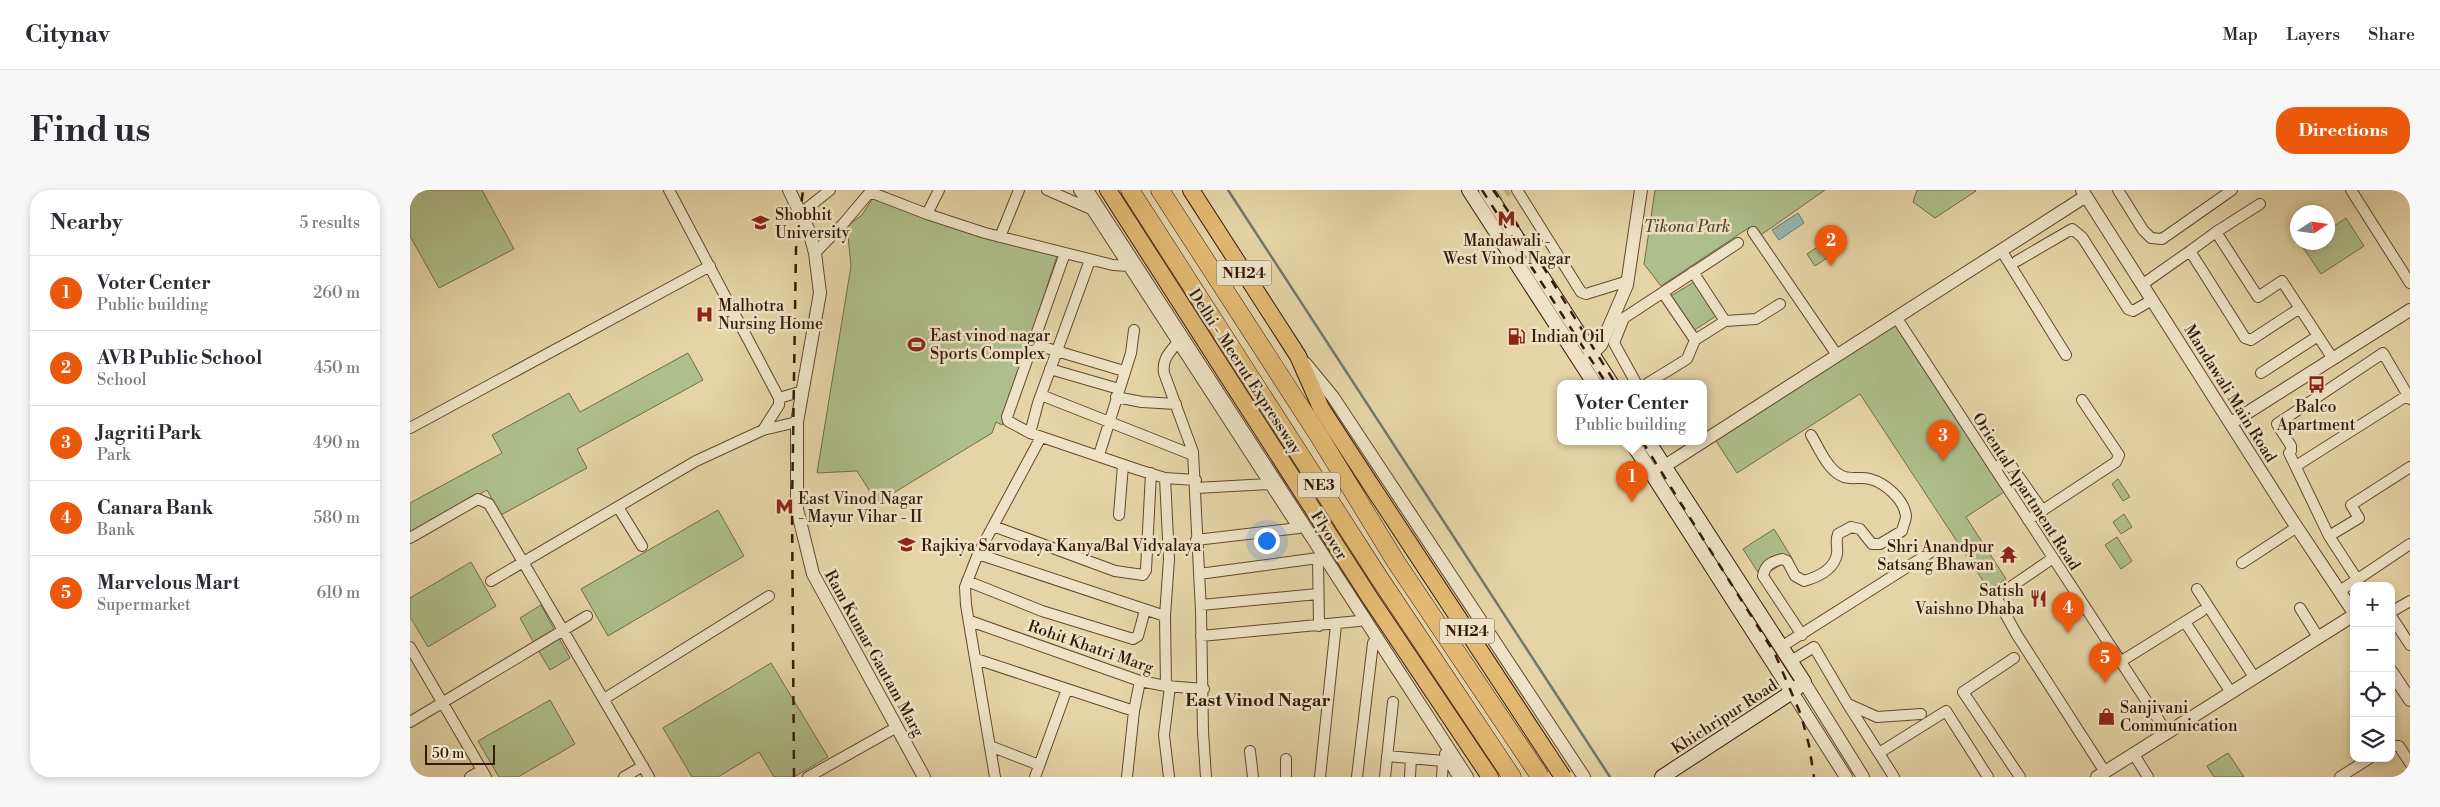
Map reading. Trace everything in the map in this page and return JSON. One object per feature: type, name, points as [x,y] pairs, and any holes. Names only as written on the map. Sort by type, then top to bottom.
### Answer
[{"type":"highway","name":"Flyover","points":[[1108,190],[1370,598],[1490,777]]},
{"type":"highway","name":"Delhi - Meerut Expressway","points":[[1130,190],[1378,576],[1512,777]]},
{"type":"highway","name":"Delhi - Meerut Expressway","points":[[1160,190],[1319,436],[1396,562],[1539,775]]},
{"type":"highway","name":"NH24","points":[[1192,190],[1298,356],[1321,408],[1563,777]]},
{"type":"main road","points":[[1469,190],[1505,247],[1587,360],[1608,380]]},
{"type":"main road","points":[[1486,190],[1517,238],[1587,360],[1593,380]]},
{"type":"main road","points":[[1505,247],[1517,238]]},
{"type":"main road","points":[[1635,445],[1658,470],[1804,682]]},
{"type":"main road","points":[[1649,445],[1658,470],[1792,692]]},
{"type":"main road","name":"Khichripur Road","points":[[1662,777],[1792,692],[1804,682]]},
{"type":"street","points":[[669,190],[779,398],[779,404],[763,430]]},
{"type":"street","name":"Ram Kumar Gautam Marg","points":[[789,190],[809,231],[815,253],[820,294],[797,422],[797,509],[813,574],[924,777]]},
{"type":"street","points":[[801,213],[830,190]]},
{"type":"street","points":[[928,214],[939,190]]},
{"type":"street","points":[[1000,237],[1018,190]]},
{"type":"street","points":[[1047,190],[1092,210]]},
{"type":"street","points":[[1079,190],[1360,621],[1458,777]]},
{"type":"street","points":[[1087,190],[1467,777]]},
{"type":"street","points":[[1517,190],[1581,292],[1586,294],[1628,281]]},
{"type":"street","points":[[1587,360],[1601,345],[1628,281],[1641,190]]},
{"type":"street","points":[[2118,190],[2143,230],[2152,238],[2162,239],[2232,190]]},
{"type":"street","points":[[2351,190],[2410,283]]},
{"type":"street","points":[[815,253],[870,191],[889,194],[928,214],[1000,237],[1090,260],[1129,266]]},
{"type":"street","points":[[1707,439],[2000,250],[2084,193]]},
{"type":"street","name":"Mandawali Main Road","points":[[2084,193],[2350,607]]},
{"type":"street","points":[[2142,284],[2216,232],[2260,204]]},
{"type":"street","points":[[2018,261],[2072,229],[2082,237],[2128,309],[2133,311],[2152,300]]},
{"type":"street","points":[[1753,232],[1837,355]]},
{"type":"street","points":[[2216,232],[2258,297],[2282,281],[2333,359]]},
{"type":"street","points":[[1634,380],[1614,343],[1624,318],[1738,243]]},
{"type":"street","points":[[2000,250],[2066,355]]},
{"type":"street","points":[[2190,251],[2245,338],[2250,340],[2300,308]]},
{"type":"street","points":[[1065,253],[1007,417],[1011,424],[1041,437],[1165,478],[1196,484],[1269,484]]},
{"type":"street","points":[[1030,433],[1050,369],[1090,260]]},
{"type":"street","points":[[410,428],[710,266]]},
{"type":"street","points":[[1693,272],[1725,321]]},
{"type":"street","points":[[1663,293],[1694,340]]},
{"type":"street","points":[[1653,380],[1686,358],[1694,340],[1725,321],[1756,319],[1780,304]]},
{"type":"street","points":[[2230,423],[2410,310]]},
{"type":"street","name":"Oriental Apartment Road","points":[[1896,317],[2166,731]]},
{"type":"street","points":[[1098,456],[1131,353],[1134,330]]},
{"type":"street","points":[[2261,373],[2318,336]]},
{"type":"street","points":[[1178,342],[1165,358],[1163,365],[1164,373],[1193,455],[1196,484],[1196,540],[1201,605],[1204,689],[1203,732],[1206,777]]},
{"type":"street","points":[[1033,344],[1124,371]]},
{"type":"street","points":[[2296,466],[2409,397],[2383,352],[2277,424],[2291,446],[2291,451],[2288,453],[2329,536],[2357,579]]},
{"type":"street","points":[[1298,356],[1333,397],[1584,777]]},
{"type":"street","points":[[1050,369],[1142,402],[1176,404]]},
{"type":"street","points":[[779,398],[802,391]]},
{"type":"street","points":[[1041,395],[1193,455]]},
{"type":"street","points":[[2028,520],[2116,462],[2119,455],[2082,400]]},
{"type":"street","points":[[491,581],[703,457],[763,430],[797,422]]},
{"type":"street","points":[[1802,635],[1763,576],[1764,569],[1769,564],[1782,559],[1787,561],[1795,576],[1804,581],[1818,577],[1831,566],[1837,553],[1836,541],[1838,534],[1851,527],[1860,529],[1872,544],[1880,544],[1902,530],[1906,517],[1902,505],[1879,482],[1868,478],[1848,478],[1833,470],[1811,435]]},
{"type":"street","points":[[996,777],[965,594],[967,581],[978,554],[1041,437]]},
{"type":"street","points":[[1658,470],[1697,445]]},
{"type":"street","points":[[1994,468],[2004,463],[2012,467],[2042,511]]},
{"type":"street","points":[[1119,515],[1123,465]]},
{"type":"street","points":[[2329,536],[2359,518],[2351,505],[2410,467]]},
{"type":"street","points":[[993,526],[1114,571],[1143,575],[1146,570],[1151,473]]},
{"type":"street","points":[[1165,478],[1169,559],[1165,616],[1168,686],[1164,735],[1168,777]]},
{"type":"street","points":[[410,538],[478,499],[484,500],[489,504],[649,777]]},
{"type":"street","points":[[618,507],[642,546]]},
{"type":"street","points":[[2242,563],[2297,527]]},
{"type":"street","points":[[1196,540],[1299,528]]},
{"type":"street","points":[[2340,591],[2410,544]]},
{"type":"street","points":[[1781,647],[1932,552]]},
{"type":"street","points":[[978,554],[1165,616]]},
{"type":"street","points":[[1199,574],[1318,558]]},
{"type":"street","points":[[1318,558],[1319,626]]},
{"type":"street","points":[[2053,558],[1996,597],[2101,774],[2166,731],[2350,617]]},
{"type":"street","points":[[967,581],[1042,610],[1133,639],[1138,636],[1145,610]]},
{"type":"street","points":[[2197,589],[2254,677]]},
{"type":"street","points":[[1201,605],[1318,594]]},
{"type":"street","points":[[604,699],[769,596]]},
{"type":"street","points":[[2395,611],[2410,601]]},
{"type":"street","points":[[2300,608],[2318,637]]},
{"type":"street","points":[[2120,662],[2202,611]]},
{"type":"street","points":[[410,722],[587,616]]},
{"type":"street","name":"Rohit Khatri Marg","points":[[970,621],[1140,681],[1204,689]]},
{"type":"street","points":[[1201,636],[1336,625],[1360,621]]},
{"type":"street","points":[[2395,621],[2410,646]]},
{"type":"street","points":[[2185,622],[2230,691]]},
{"type":"street","points":[[1320,777],[1336,625]]},
{"type":"street","points":[[1357,777],[1373,643]]},
{"type":"street","points":[[1791,661],[1814,647],[1894,777]]},
{"type":"street","points":[[410,648],[484,773],[470,777]]},
{"type":"street","points":[[2014,658],[1962,692],[2020,777]]},
{"type":"street","points":[[976,659],[1134,711]]},
{"type":"street","points":[[2392,672],[2410,700]]},
{"type":"street","points":[[1127,777],[1134,711],[1140,681]]},
{"type":"street","points":[[1804,682],[1862,777]]},
{"type":"street","points":[[1035,777],[1067,689]]},
{"type":"street","points":[[1792,692],[1846,777]]},
{"type":"street","points":[[1384,777],[1393,702]]},
{"type":"street","points":[[1847,703],[1877,717],[1921,714]]},
{"type":"street","points":[[1879,754],[1946,710],[1988,777]]},
{"type":"street","points":[[808,777],[897,726]]},
{"type":"street","points":[[990,746],[1039,765]]},
{"type":"street","points":[[2395,746],[2399,746],[2410,763]]},
{"type":"street","points":[[1250,751],[1253,777]]},
{"type":"street","points":[[1539,775],[1561,764],[1568,752]]},
{"type":"street","points":[[2133,752],[2148,777]]},
{"type":"street","points":[[1387,756],[1447,762]]},
{"type":"street","points":[[1410,777],[1412,758]]},
{"type":"street","points":[[1286,759],[1286,777]]},
{"type":"street","points":[[1442,777],[1447,762]]},
{"type":"street","points":[[2340,777],[2364,762]]},
{"type":"street","points":[[624,777],[643,766]]},
{"type":"green space","points":[[410,190],[482,190],[514,249],[439,288],[410,236]]},
{"type":"green space","points":[[878,190],[893,199],[1014,245],[1057,256],[1002,425],[996,422],[992,433],[877,503],[857,471],[817,473],[851,266],[847,226],[862,215]]},
{"type":"green space","name":"Tikona Park","points":[[1655,190],[1825,190],[1758,237],[1750,227],[1661,286],[1644,264]]},
{"type":"green space","points":[[1917,190],[1976,191],[1935,218],[1913,202]]},
{"type":"green space","points":[[2346,218],[2364,246],[2321,274],[2305,250],[2335,250],[2335,225]]},
{"type":"green space","points":[[1834,236],[1842,248],[1815,266],[1807,254]]},
{"type":"green space","points":[[1694,282],[1716,316],[1693,331],[1671,296]]},
{"type":"green space","points":[[1894,324],[2004,492],[1966,517],[2006,579],[1989,590],[1860,394],[1737,473],[1716,441]]},
{"type":"green space","points":[[688,353],[703,380],[577,449],[587,468],[501,515],[487,490],[410,532],[410,503],[502,453],[492,435],[569,393],[580,412]]},
{"type":"green space","points":[[2118,479],[2130,497],[2123,501],[2112,484]]},
{"type":"green space","points":[[718,510],[744,556],[608,636],[581,589]]},
{"type":"green space","points":[[2124,514],[2132,527],[2121,534],[2113,522]]},
{"type":"green space","points":[[1774,529],[1792,558],[1761,577],[1743,549]]},
{"type":"green space","points":[[2117,537],[2132,561],[2121,569],[2105,545]]},
{"type":"green space","points":[[471,562],[496,606],[428,647],[410,617],[410,598]]},
{"type":"green space","points":[[541,605],[555,631],[534,643],[520,618]]},
{"type":"green space","points":[[559,638],[570,658],[550,670],[538,650]]},
{"type":"green space","points":[[771,663],[828,757],[794,777],[774,777],[759,752],[718,777],[692,777],[663,728]]},
{"type":"green space","points":[[550,700],[575,744],[518,777],[499,777],[478,741]]},
{"type":"green space","points":[[2228,753],[2244,777],[2214,777],[2207,766]]},
{"type":"water","points":[[1798,213],[1804,223],[1779,240],[1772,230]]},
{"type":"waterway","points":[[1228,190],[1610,777]]},
{"type":"tunnel","points":[[1492,200],[1509,190]]},
{"type":"railway","points":[[794,777],[792,507],[796,248],[803,190]]},
{"type":"railway","points":[[1482,190],[1604,380]]},
{"type":"railway","points":[[1493,190],[1513,218],[1613,380]]},
{"type":"railway","points":[[1644,445],[1775,654],[1801,715],[1809,745],[1814,777]]},
{"type":"place","name":"Mandawali - West Vinod Nagar","points":[[1507,219]]},
{"type":"place","name":"Shobhit University","points":[[761,223]]},
{"type":"place","name":"AVB Public School","points":[[1831,266]]},
{"type":"place","name":"Malhotra Nursing Home","points":[[704,314]]},
{"type":"place","name":"Indian Oil","points":[[1517,336]]},
{"type":"place","name":"East vinod nagar Sports Complex","points":[[916,344]]},
{"type":"place","name":"Balco Apartment","points":[[2316,385]]},
{"type":"place","name":"Jagriti Park","points":[[1943,461]]},
{"type":"place","name":"Voter Center","points":[[1632,502]]},
{"type":"place","name":"East Vinod Nagar - Mayur Vihar - II","points":[[784,507]]},
{"type":"place","name":"Rajkiya Sarvodaya Kanya/Bal Vidyalaya","points":[[907,545]]},
{"type":"place","name":"Shri Anandpur Satsang Bhawan","points":[[2008,555]]},
{"type":"place","name":"Satish Vaishno Dhaba","points":[[2038,599]]},
{"type":"place","name":"Canara Bank","points":[[2068,633]]},
{"type":"place","name":"Marvelous Mart","points":[[2105,683]]},
{"type":"place","name":"Sanjivani Communication","points":[[2106,716]]},
{"type":"district","name":"East Vinod Nagar","points":[[1258,700]]}]
